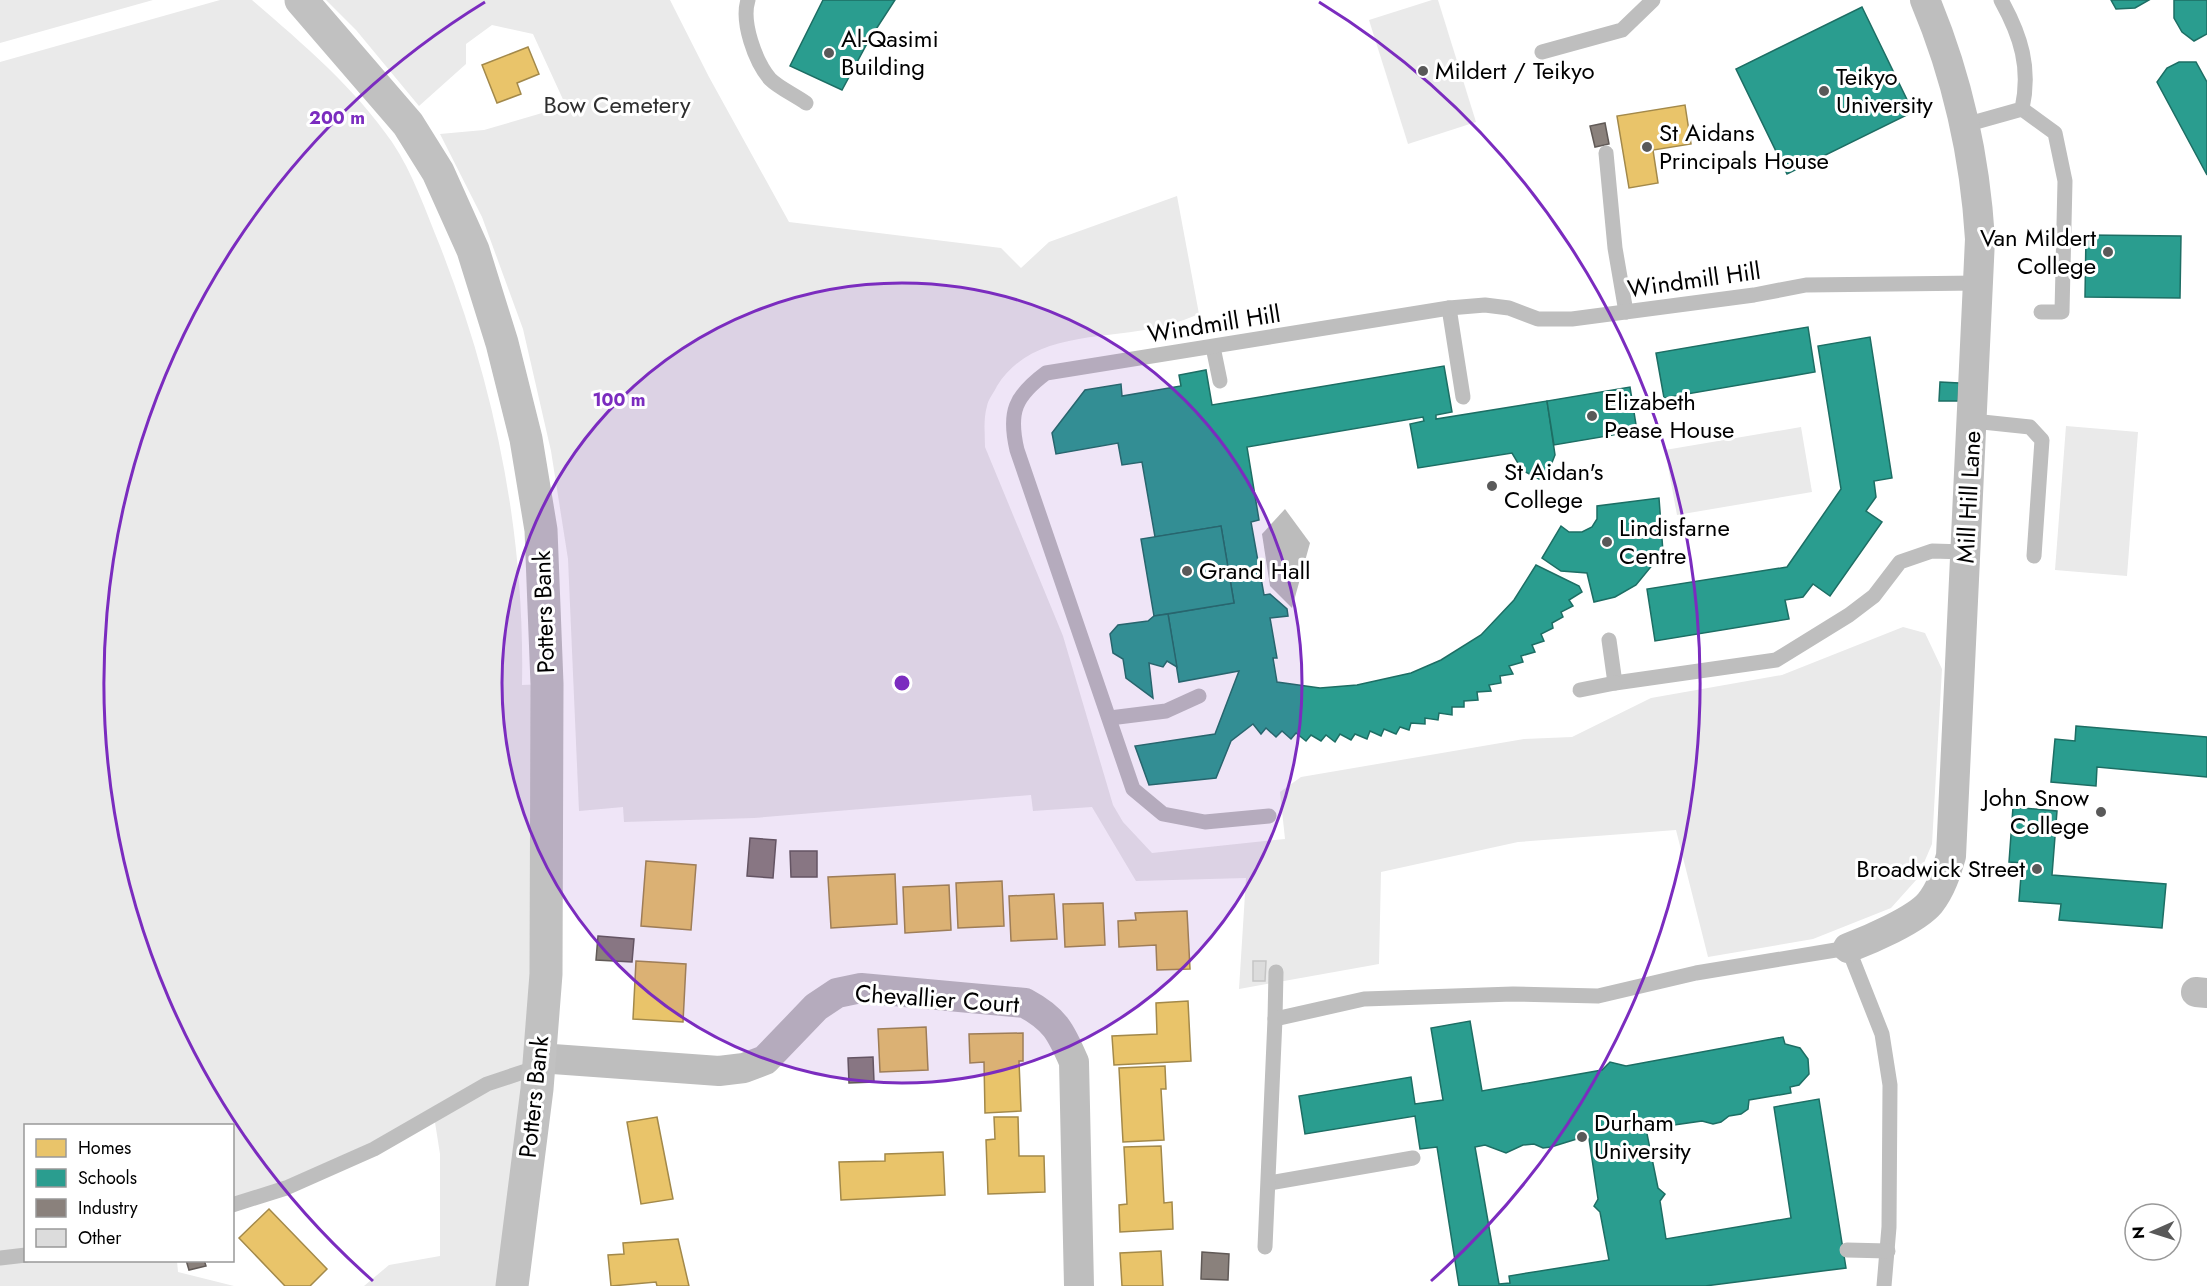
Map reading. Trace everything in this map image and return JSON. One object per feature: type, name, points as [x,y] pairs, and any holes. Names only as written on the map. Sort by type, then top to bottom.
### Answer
[{"type":"street","name":"Potters Bank","points":[[301,0],[408,124],[438,172],[473,250],[502,343],[526,439],[541,530],[547,684],[546,962],[539,1062],[512,1286]]},
{"type":"street","name":"Mill Hill Lane","points":[[1848,948],[1893,928],[1929,905],[1944,879],[1951,856],[1980,239],[1977,184],[1965,125],[1938,30],[1925,0]]},
{"type":"street","name":"Chevallier Court","points":[[539,1062],[719,1071],[744,1068],[765,1060],[816,1007],[837,993],[861,988],[1025,1003],[1045,1014],[1060,1031],[1074,1062],[1079,1286]]},
{"type":"lane","points":[[748,0],[744,12],[750,42],[770,79],[806,103]]},
{"type":"lane","points":[[1542,51],[1622,30],[1653,0]]},
{"type":"lane","points":[[2001,0],[2016,27],[2026,59],[2027,89],[2022,109]]},
{"type":"lane","points":[[1965,125],[2022,109]]},
{"type":"lane","points":[[2022,109],[2055,133],[2064,181],[2062,312],[2041,312]]},
{"type":"lane","points":[[1606,153],[1615,248],[1626,312]]},
{"type":"lane","name":"Windmill Hill","points":[[1269,816],[1205,822],[1163,814],[1133,789],[1011,427],[1020,397],[1029,386],[1046,373],[1449,308],[1485,305],[1509,308],[1538,319],[1572,319],[1754,295],[1806,285],[1978,283]]},
{"type":"lane","points":[[1449,308],[1463,397]]},
{"type":"lane","points":[[1214,347],[1220,381]]},
{"type":"lane","points":[[1973,421],[2030,427],[2042,440],[2034,556]]},
{"type":"lane","points":[[1580,690],[1776,660],[1849,615],[1874,596],[1900,562],[1932,551],[1966,552]]},
{"type":"lane","points":[[1609,640],[1615,683]]},
{"type":"lane","points":[[1110,718],[1166,711],[1199,696]]},
{"type":"lane","points":[[1275,1018],[1364,999],[1513,994],[1598,996],[1696,973],[1848,948],[1882,1034],[1890,1085],[1888,1251],[1884,1286]]},
{"type":"lane","points":[[1265,1247],[1276,972]]},
{"type":"lane","points":[[234,1204],[286,1188],[374,1149],[487,1084],[539,1062]]},
{"type":"lane","points":[[1269,1184],[1413,1158]]},
{"type":"lane","points":[[1847,1250],[1888,1251]]},
{"type":"lane","points":[[0,1258],[24,1255]]},
{"type":"green space","points":[[0,0],[153,0],[0,43]]},
{"type":"green space","points":[[220,0],[252,0],[309,50],[362,103],[400,154],[413,180],[459,299],[491,407],[503,461],[518,572],[522,628],[522,685],[547,684],[512,1286],[364,1286],[389,1265],[440,1256],[440,1154],[434,1116],[234,1205],[234,1124],[24,1124],[24,1262],[177,1262],[178,1272],[234,1286],[0,1286],[0,62]]},
{"type":"green space","name":"Bow Cemetery","points":[[326,0],[670,0],[709,77],[789,222],[1001,248],[1021,268],[1049,242],[1177,196],[1199,314],[1146,330],[1052,345],[1031,354],[1012,367],[997,386],[988,403],[985,422],[985,447],[1063,636],[1113,805],[1123,822],[1152,853],[1285,839],[1280,792],[1301,777],[1524,739],[1572,737],[1651,698],[1782,675],[1903,627],[1925,633],[1942,669],[1932,844],[1917,879],[1891,908],[1813,939],[1708,957],[1676,830],[1518,842],[1381,872],[1379,964],[1239,989],[1246,878],[1136,881],[1092,807],[1033,811],[1031,795],[754,818],[624,822],[623,807],[579,811],[568,559],[551,451],[523,329],[482,217],[440,134],[484,130],[566,106],[533,34],[492,25],[466,44],[466,64],[419,106],[356,30]]},
{"type":"green space","name":"Mildert / Teikyo","points":[[1438,0],[1476,122],[1408,144],[1369,20]]},
{"type":"green space","points":[[2066,426],[2138,432],[2127,576],[2055,570]]},
{"type":"green space","points":[[1801,427],[1812,492],[1677,515],[1665,450]]},
{"type":"shaded area","points":[[1285,509],[1310,543],[1292,608],[1270,586],[1262,534]]},
{"type":"building: Homes","points":[[528,47],[539,74],[517,83],[521,94],[497,103],[482,65]]},
{"type":"building: Homes","name":"St Aidans Principals House","points":[[1685,105],[1691,144],[1653,150],[1658,183],[1629,188],[1617,116]]},
{"type":"building: Homes","points":[[646,861],[696,865],[691,930],[641,926]]},
{"type":"building: Homes","points":[[895,874],[897,924],[831,928],[828,877]]},
{"type":"building: Homes","points":[[1002,881],[1004,926],[958,928],[956,883]]},
{"type":"building: Homes","points":[[949,885],[951,930],[905,933],[903,887]]},
{"type":"building: Homes","points":[[1054,894],[1057,939],[1011,941],[1009,896]]},
{"type":"building: Homes","points":[[1103,903],[1105,945],[1065,947],[1063,904]]},
{"type":"building: Homes","points":[[1187,911],[1190,969],[1157,970],[1156,945],[1119,947],[1118,921],[1136,920],[1135,913]]},
{"type":"building: Homes","points":[[636,961],[686,964],[683,1022],[633,1019]]},
{"type":"building: Homes","points":[[1188,1001],[1191,1061],[1114,1065],[1112,1036],[1157,1034],[1156,1003]]},
{"type":"building: Homes","points":[[926,1027],[928,1070],[880,1072],[878,1029]]},
{"type":"building: Homes","points":[[1023,1033],[1023,1061],[1019,1061],[1021,1111],[985,1113],[984,1062],[970,1063],[969,1034]]},
{"type":"building: Homes","points":[[1165,1066],[1166,1089],[1161,1089],[1164,1140],[1123,1142],[1119,1068]]},
{"type":"building: Homes","points":[[657,1117],[673,1199],[641,1204],[627,1122]]},
{"type":"building: Homes","points":[[994,1117],[1018,1117],[1019,1156],[1044,1156],[1045,1192],[988,1194],[986,1140],[995,1139]]},
{"type":"building: Homes","points":[[1161,1146],[1164,1203],[1172,1202],[1173,1229],[1120,1232],[1119,1205],[1127,1204],[1124,1147]]},
{"type":"building: Homes","points":[[943,1152],[945,1195],[841,1200],[839,1162],[885,1161],[885,1154]]},
{"type":"building: Homes","points":[[269,1209],[327,1269],[310,1286],[285,1286],[239,1238]]},
{"type":"building: Homes","points":[[678,1239],[689,1286],[657,1286],[656,1282],[611,1286],[608,1255],[624,1254],[623,1243]]},
{"type":"building: Homes","points":[[1161,1251],[1163,1286],[1122,1286],[1120,1253]]},
{"type":"building: Schools","name":"Al-Qasimi Building","points":[[823,0],[895,0],[869,40],[842,90],[790,66]]},
{"type":"building: Schools","points":[[2111,0],[2149,0],[2135,8],[2116,9]]},
{"type":"building: Schools","points":[[2174,0],[2207,0],[2207,34],[2194,41],[2182,32],[2174,18]]},
{"type":"building: Schools","name":"Teikyo University","points":[[1862,7],[1913,112],[1787,174],[1736,69]]},
{"type":"building: Schools","points":[[2179,62],[2196,62],[2207,82],[2207,175],[2157,82],[2167,68]]},
{"type":"building: Schools","points":[[2086,235],[2181,236],[2180,298],[2085,297]]},
{"type":"building: Schools","points":[[1808,327],[1815,372],[1664,398],[1656,353]]},
{"type":"building: Schools","points":[[1870,337],[1892,478],[1874,481],[1876,497],[1866,511],[1882,522],[1830,596],[1813,584],[1803,597],[1785,600],[1789,619],[1655,641],[1647,589],[1787,567],[1841,489],[1818,346]]},
{"type":"building: Schools","name":"St Aidan's College","points":[[1444,366],[1452,412],[1436,415],[1436,419],[1547,401],[1555,455],[1549,470],[1539,479],[1522,470],[1512,453],[1418,468],[1410,424],[1424,421],[1423,417],[1247,447],[1259,520],[1251,522],[1264,595],[1270,594],[1287,609],[1288,616],[1270,618],[1277,658],[1273,658],[1277,682],[1320,688],[1357,685],[1411,673],[1441,660],[1481,635],[1514,600],[1536,565],[1579,586],[1582,592],[1569,600],[1573,606],[1561,612],[1563,617],[1552,623],[1553,628],[1541,634],[1544,641],[1532,645],[1535,652],[1521,656],[1523,662],[1509,666],[1513,674],[1500,676],[1501,683],[1489,685],[1491,691],[1477,692],[1478,700],[1464,701],[1464,707],[1452,707],[1452,715],[1439,713],[1438,720],[1425,718],[1425,724],[1411,723],[1409,730],[1400,727],[1396,734],[1384,729],[1381,736],[1370,731],[1367,739],[1355,734],[1351,740],[1340,734],[1335,742],[1326,735],[1321,741],[1311,735],[1306,741],[1296,733],[1291,739],[1282,731],[1276,737],[1266,728],[1261,734],[1253,724],[1231,741],[1216,778],[1149,785],[1135,746],[1215,734],[1239,671],[1179,682],[1168,614],[1234,603],[1221,526],[1155,537],[1142,462],[1122,465],[1118,443],[1056,454],[1052,433],[1085,390],[1121,384],[1122,396],[1181,386],[1179,375],[1206,370],[1212,405]]},
{"type":"building: Schools","points":[[1940,382],[1959,383],[1958,401],[1939,401]]},
{"type":"building: Schools","name":"Elizabeth Pease House","points":[[1630,387],[1637,431],[1554,445],[1547,401]]},
{"type":"building: Schools","name":"Lindisfarne Centre","points":[[1659,498],[1663,552],[1636,585],[1615,597],[1594,602],[1587,573],[1561,571],[1542,558],[1561,526],[1569,532],[1582,532],[1592,527],[1597,519],[1597,506]]},
{"type":"building: Schools","name":"Grand Hall","points":[[1221,526],[1234,603],[1154,616],[1141,539]]},
{"type":"building: Schools","points":[[1168,614],[1177,667],[1167,661],[1163,667],[1149,663],[1153,698],[1126,678],[1123,659],[1113,653],[1110,634],[1118,625],[1148,621],[1154,616]]},
{"type":"building: Schools","points":[[2076,726],[2207,737],[2207,777],[2097,767],[2096,786],[2051,782],[2055,739],[2075,741]]},
{"type":"building: Schools","name":"Broadwick Street","points":[[2013,807],[2057,811],[2052,875],[2166,884],[2162,928],[2059,920],[2061,904],[2019,901],[2022,863],[2009,862]]},
{"type":"building: Schools","points":[[1470,1021],[1482,1091],[1602,1070],[1610,1062],[1626,1066],[1783,1037],[1785,1044],[1800,1048],[1808,1059],[1809,1074],[1799,1085],[1790,1087],[1791,1093],[1749,1100],[1748,1109],[1741,1114],[1729,1116],[1713,1124],[1702,1121],[1646,1129],[1658,1188],[1665,1194],[1660,1201],[1666,1239],[1791,1218],[1774,1107],[1819,1099],[1846,1268],[1705,1286],[1459,1286],[1437,1147],[1420,1149],[1415,1116],[1305,1134],[1299,1096],[1411,1077],[1415,1104],[1443,1100],[1431,1028]],"holes":[[[1580,1138],[1589,1139],[1598,1199],[1594,1206],[1600,1212],[1609,1260],[1509,1276],[1510,1283],[1499,1284],[1475,1147],[1485,1145],[1506,1153],[1523,1145],[1534,1144],[1543,1148]]]},
{"type":"building: Industry","points":[[1605,123],[1609,144],[1595,147],[1590,126]]},
{"type":"building: Industry","points":[[750,838],[776,840],[773,878],[747,876]]},
{"type":"building: Industry","points":[[790,851],[817,851],[817,877],[791,877]]},
{"type":"building: Industry","points":[[598,936],[634,939],[632,962],[596,960]]},
{"type":"building: Industry","points":[[873,1057],[874,1082],[849,1083],[848,1058]]},
{"type":"building: Industry","points":[[1202,1252],[1229,1254],[1228,1280],[1201,1279]]},
{"type":"building: Industry","points":[[187,1262],[205,1262],[206,1266],[189,1270]]},
{"type":"building: Other","points":[[1253,961],[1266,961],[1265,981],[1253,981]]},
{"type":"place","name":"Al-Qasimi Building","points":[[829,53]]},
{"type":"place","name":"Mildert / Teikyo","points":[[1423,71]]},
{"type":"place","name":"Teikyo University","points":[[1824,91]]},
{"type":"place","name":"St Aidans Principals House","points":[[1647,147]]},
{"type":"place","name":"Van Mildert College","points":[[2108,252]]},
{"type":"place","name":"Elizabeth Pease House","points":[[1592,416]]},
{"type":"place","name":"St Aidan's College","points":[[1492,486]]},
{"type":"place","name":"Lindisfarne Centre","points":[[1607,542]]},
{"type":"place","name":"Grand Hall","points":[[1187,571]]},
{"type":"place","name":"John Snow College","points":[[2101,812]]},
{"type":"place","name":"Broadwick Street","points":[[2037,869]]},
{"type":"place","name":"Durham University","points":[[1582,1137]]}]
